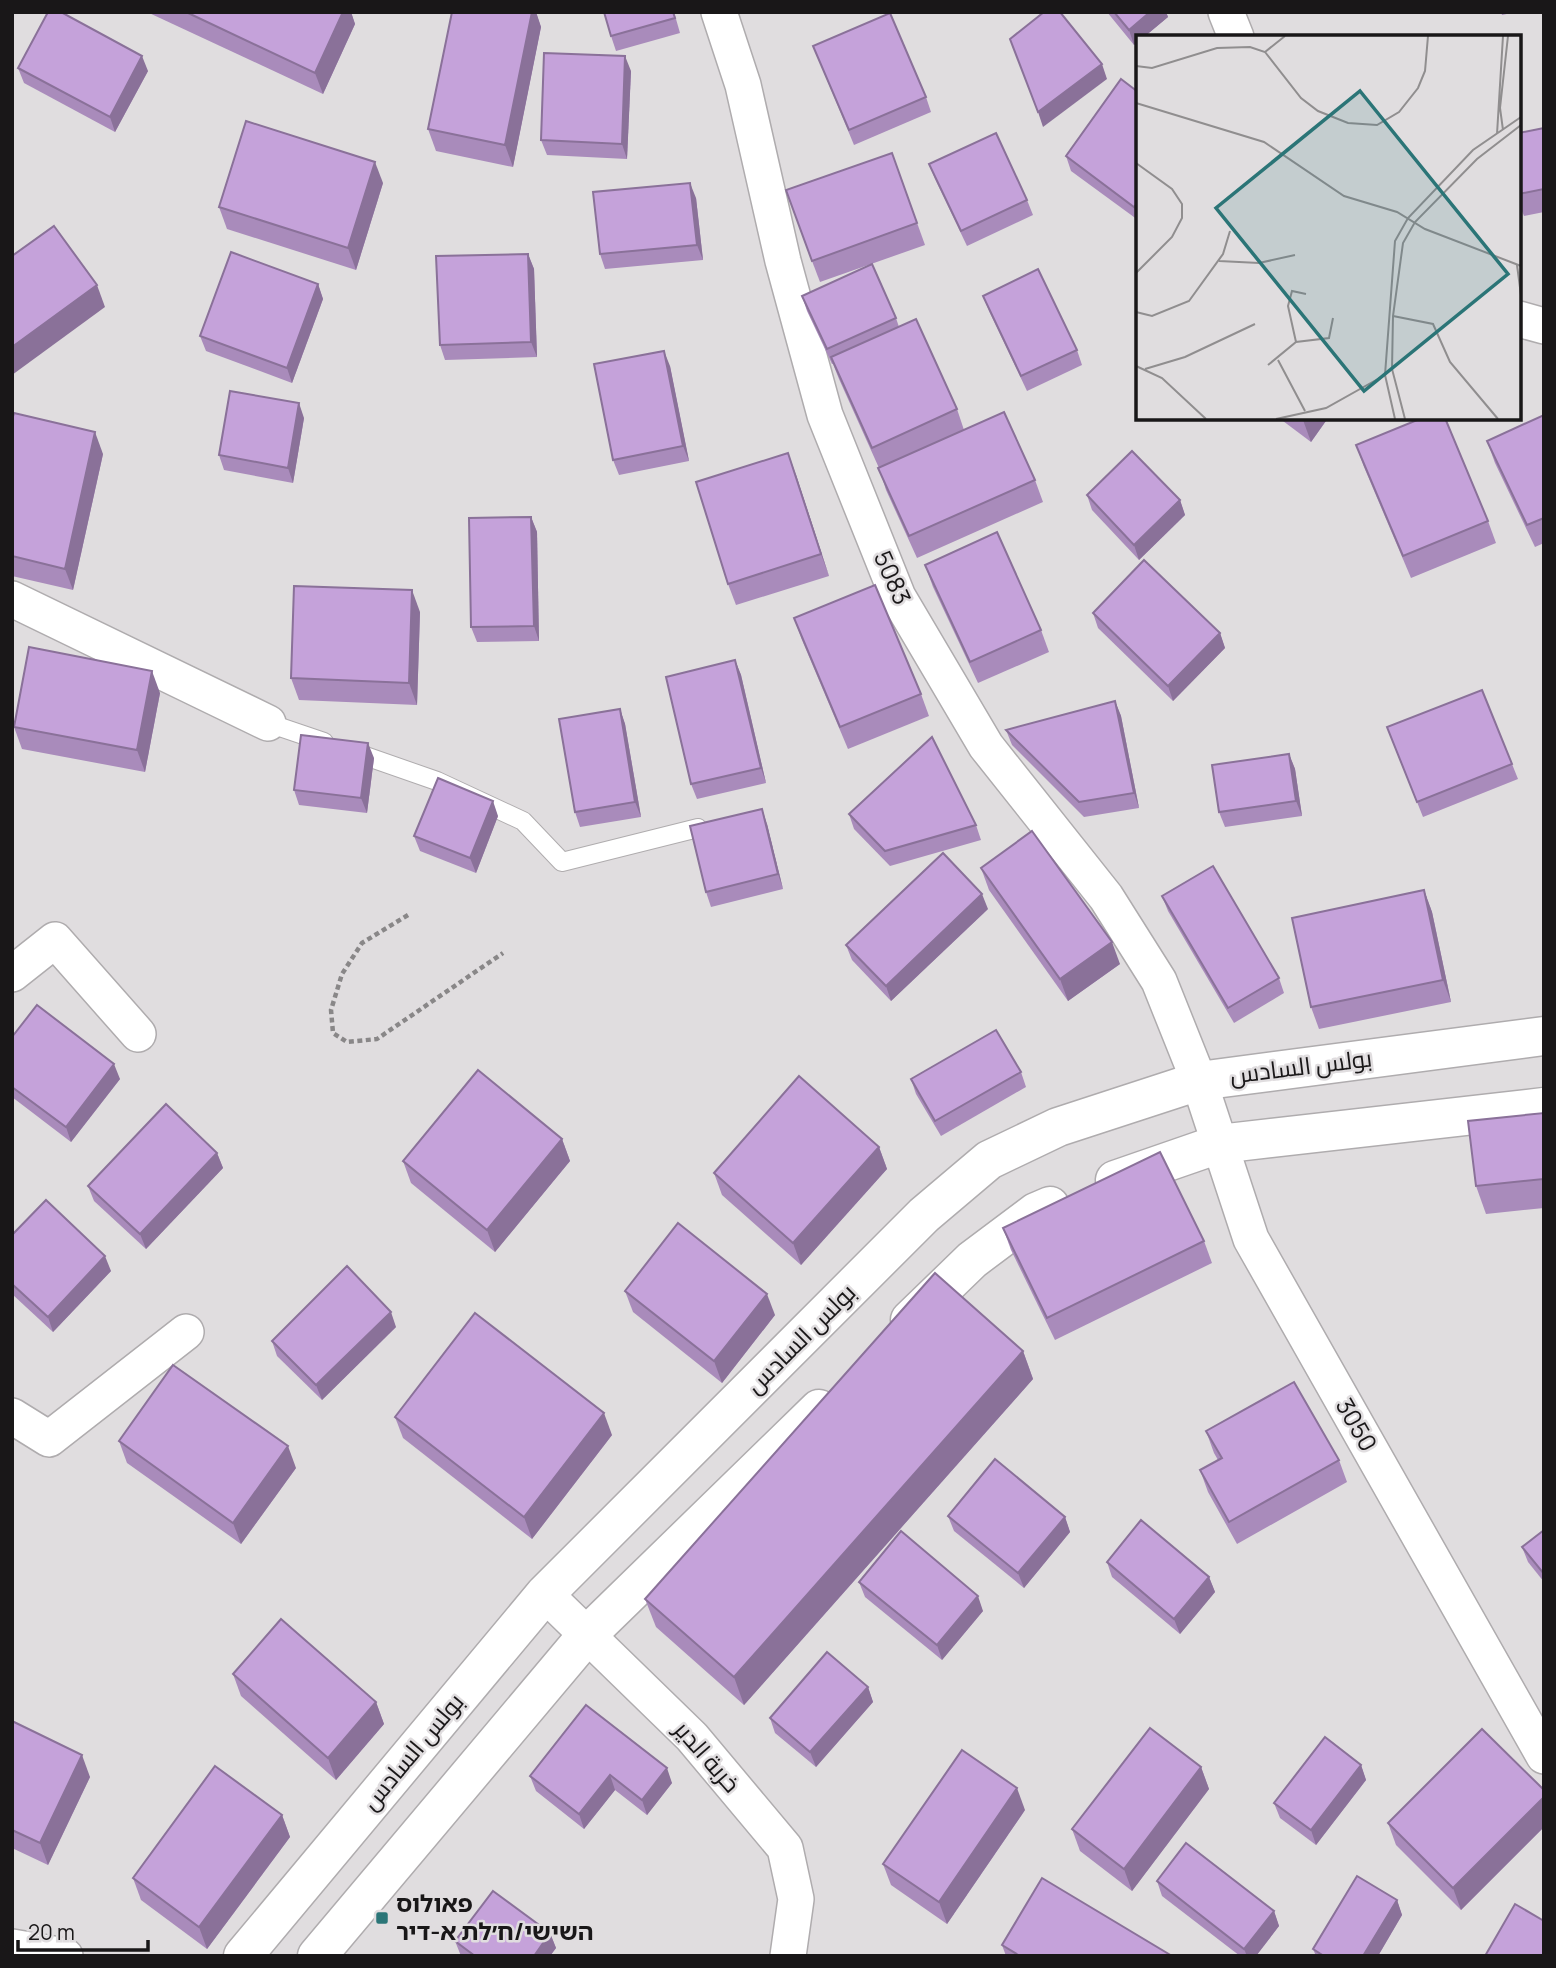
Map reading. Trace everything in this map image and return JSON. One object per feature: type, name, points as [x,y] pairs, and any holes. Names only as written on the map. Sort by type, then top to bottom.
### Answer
[{"type":"street","name":"5083","points":[[719,12],[743,85],[783,261],[825,415],[898,597],[986,746],[1106,897],[1159,981],[1199,1081]]},
{"type":"street","points":[[1226,12],[1235,35]]},
{"type":"street","points":[[1521,320],[1544,326]]},
{"type":"street","points":[[12,599],[268,723]]},
{"type":"street","points":[[12,974],[55,940],[138,1034]]},
{"type":"street","name":"بولس السادس","points":[[243,1956],[545,1594],[925,1215],[989,1160],[1058,1127],[1199,1081],[1544,1036]]},
{"type":"street","name":"3050","points":[[1199,1081],[1251,1239],[1544,1756]]},
{"type":"street","points":[[883,1346],[972,1260],[1037,1212],[1108,1182],[1219,1144],[1544,1107]]},
{"type":"street","points":[[12,1416],[49,1439],[186,1332]]},
{"type":"street","points":[[317,1956],[587,1635],[844,1385]]},
{"type":"street","name":"خربة الدير","points":[[545,1594],[692,1737],[785,1848],[796,1899],[788,1956]]},
{"type":"street","points":[[12,1947],[65,1956]]},
{"type":"lane","points":[[268,723],[437,781],[523,821],[562,862],[698,828]]},
{"type":"path","points":[[408,915],[362,943],[342,974],[331,1010],[333,1033],[347,1042],[377,1039],[503,953]]},
{"type":"building","points":[[48,12],[61,12],[142,56],[110,117],[18,68]]},
{"type":"building","points":[[186,12],[343,12],[315,73]]},
{"type":"building","points":[[452,12],[532,12],[505,145],[428,129]]},
{"type":"building","points":[[604,12],[673,12],[675,18],[611,36]]},
{"type":"building","points":[[1044,12],[1060,12],[1102,64],[1038,112],[1010,39]]},
{"type":"building","points":[[1114,12],[1150,12],[1129,30]]},
{"type":"building","points":[[890,13],[926,97],[849,130],[813,46]]},
{"type":"building","points":[[544,53],[625,56],[622,144],[541,140]]},
{"type":"building","points":[[1121,79],[1136,90],[1134,207],[1066,156]]},
{"type":"building","points":[[246,121],[375,162],[348,248],[219,207]]},
{"type":"building","points":[[1544,128],[1544,189],[1521,194],[1521,133]]},
{"type":"building","points":[[996,133],[1027,200],[961,231],[929,164]]},
{"type":"building","points":[[892,153],[917,223],[812,261],[786,190]]},
{"type":"building","points":[[690,183],[697,245],[600,254],[593,192]]},
{"type":"building","points":[[54,226],[97,285],[12,347],[12,256]]},
{"type":"building","points":[[231,252],[318,284],[287,368],[200,336]]},
{"type":"building","points":[[528,254],[531,342],[440,345],[436,256]]},
{"type":"building","points":[[872,264],[896,318],[827,349],[802,296]]},
{"type":"building","points":[[1038,269],[1077,350],[1021,376],[983,296]]},
{"type":"building","points":[[916,319],[957,409],[872,448],[831,357]]},
{"type":"building","points":[[664,351],[683,446],[613,460],[594,364]]},
{"type":"building","points":[[230,391],[299,403],[288,468],[219,455]]},
{"type":"building","points":[[1004,412],[1035,480],[909,536],[878,468]]},
{"type":"building","points":[[14,413],[95,432],[65,569],[12,556]]},
{"type":"building","points":[[1544,415],[1544,518],[1527,525],[1487,441]]},
{"type":"building","points":[[1417,420],[1446,420],[1488,521],[1403,556],[1356,445]]},
{"type":"building","points":[[1132,451],[1180,500],[1134,545],[1087,495]]},
{"type":"building","points":[[788,453],[821,554],[728,584],[696,482]]},
{"type":"building","points":[[531,517],[534,626],[471,627],[469,518]]},
{"type":"building","points":[[997,532],[1041,630],[970,662],[925,565]]},
{"type":"building","points":[[1144,560],[1220,633],[1168,686],[1093,613]]},
{"type":"building","points":[[875,585],[921,694],[840,727],[794,618]]},
{"type":"building","points":[[294,586],[412,590],[409,683],[291,678]]},
{"type":"building","points":[[29,647],[152,671],[137,750],[14,727]]},
{"type":"building","points":[[735,660],[761,768],[691,784],[666,677]]},
{"type":"building","points":[[1482,690],[1512,764],[1417,802],[1387,727]]},
{"type":"building","points":[[1115,701],[1134,793],[1079,802],[1006,730]]},
{"type":"building","points":[[620,709],[635,802],[575,812],[559,719]]},
{"type":"building","points":[[301,735],[368,743],[361,798],[294,790]]},
{"type":"building","points":[[932,737],[976,825],[885,851],[849,814]]},
{"type":"building","points":[[1289,754],[1296,801],[1219,812],[1212,765]]},
{"type":"building","points":[[438,778],[493,801],[470,858],[414,836]]},
{"type":"building","points":[[762,809],[778,874],[706,892],[690,826]]},
{"type":"building","points":[[1032,831],[1112,942],[1060,979],[981,868]]},
{"type":"building","points":[[943,853],[982,894],[886,986],[846,945]]},
{"type":"building","points":[[1213,866],[1279,978],[1228,1008],[1162,896]]},
{"type":"building","points":[[1424,890],[1443,980],[1311,1007],[1292,918]]},
{"type":"building","points":[[37,1005],[114,1064],[66,1127],[12,1087],[12,1037]]},
{"type":"building","points":[[996,1030],[1021,1072],[935,1121],[911,1079]]},
{"type":"building","points":[[478,1070],[562,1139],[487,1230],[403,1161]]},
{"type":"building","points":[[799,1076],[879,1147],[793,1243],[714,1173]]},
{"type":"building","points":[[166,1104],[217,1153],[140,1234],[88,1186]]},
{"type":"building","points":[[1544,1113],[1544,1183],[1543,1179],[1476,1186],[1468,1121]]},
{"type":"building","points":[[1160,1152],[1204,1241],[1047,1318],[1003,1228]]},
{"type":"building","points":[[46,1200],[105,1256],[48,1317],[12,1284],[12,1235]]},
{"type":"building","points":[[678,1223],[767,1294],[714,1361],[625,1291]]},
{"type":"building","points":[[347,1266],[391,1312],[316,1385],[272,1341]]},
{"type":"building","points":[[935,1273],[1023,1351],[734,1677],[645,1599]]},
{"type":"building","points":[[475,1313],[604,1413],[524,1517],[395,1417]]},
{"type":"building","points":[[173,1365],[288,1446],[233,1523],[119,1441]]},
{"type":"building","points":[[1294,1382],[1339,1460],[1229,1522],[1200,1470],[1222,1458],[1206,1431]]},
{"type":"building","points":[[995,1459],[1065,1517],[1018,1573],[948,1516]]},
{"type":"building","points":[[1141,1520],[1209,1577],[1174,1619],[1107,1562]]},
{"type":"building","points":[[1544,1530],[1544,1574],[1522,1547]]},
{"type":"building","points":[[901,1531],[978,1596],[937,1645],[859,1582]]},
{"type":"building","points":[[281,1619],[376,1702],[328,1758],[233,1674]]},
{"type":"building","points":[[827,1652],[868,1687],[810,1752],[770,1718]]},
{"type":"building","points":[[586,1705],[667,1768],[642,1800],[610,1775],[579,1814],[530,1776]]},
{"type":"building","points":[[12,1721],[82,1755],[40,1843],[12,1830]]},
{"type":"building","points":[[1150,1728],[1201,1767],[1124,1869],[1072,1829]]},
{"type":"building","points":[[1482,1729],[1544,1790],[1544,1797],[1453,1888],[1388,1823]]},
{"type":"building","points":[[1325,1737],[1361,1765],[1311,1830],[1274,1803]]},
{"type":"building","points":[[962,1750],[1017,1788],[939,1902],[883,1864]]},
{"type":"building","points":[[215,1766],[282,1815],[199,1927],[133,1878]]},
{"type":"building","points":[[1186,1843],[1274,1911],[1244,1949],[1157,1881]]},
{"type":"building","points":[[1357,1876],[1397,1900],[1363,1956],[1324,1956],[1313,1949]]},
{"type":"building","points":[[1042,1878],[1172,1956],[1020,1956],[1002,1945]]},
{"type":"building","points":[[493,1891],[550,1933],[534,1956],[475,1956],[455,1941]]},
{"type":"building","points":[[1515,1904],[1544,1921],[1544,1956],[1485,1956]]},
{"type":"place","name":"פאולוס השישי/ח׳לת א-דיר","points":[[382,1918]]}]
